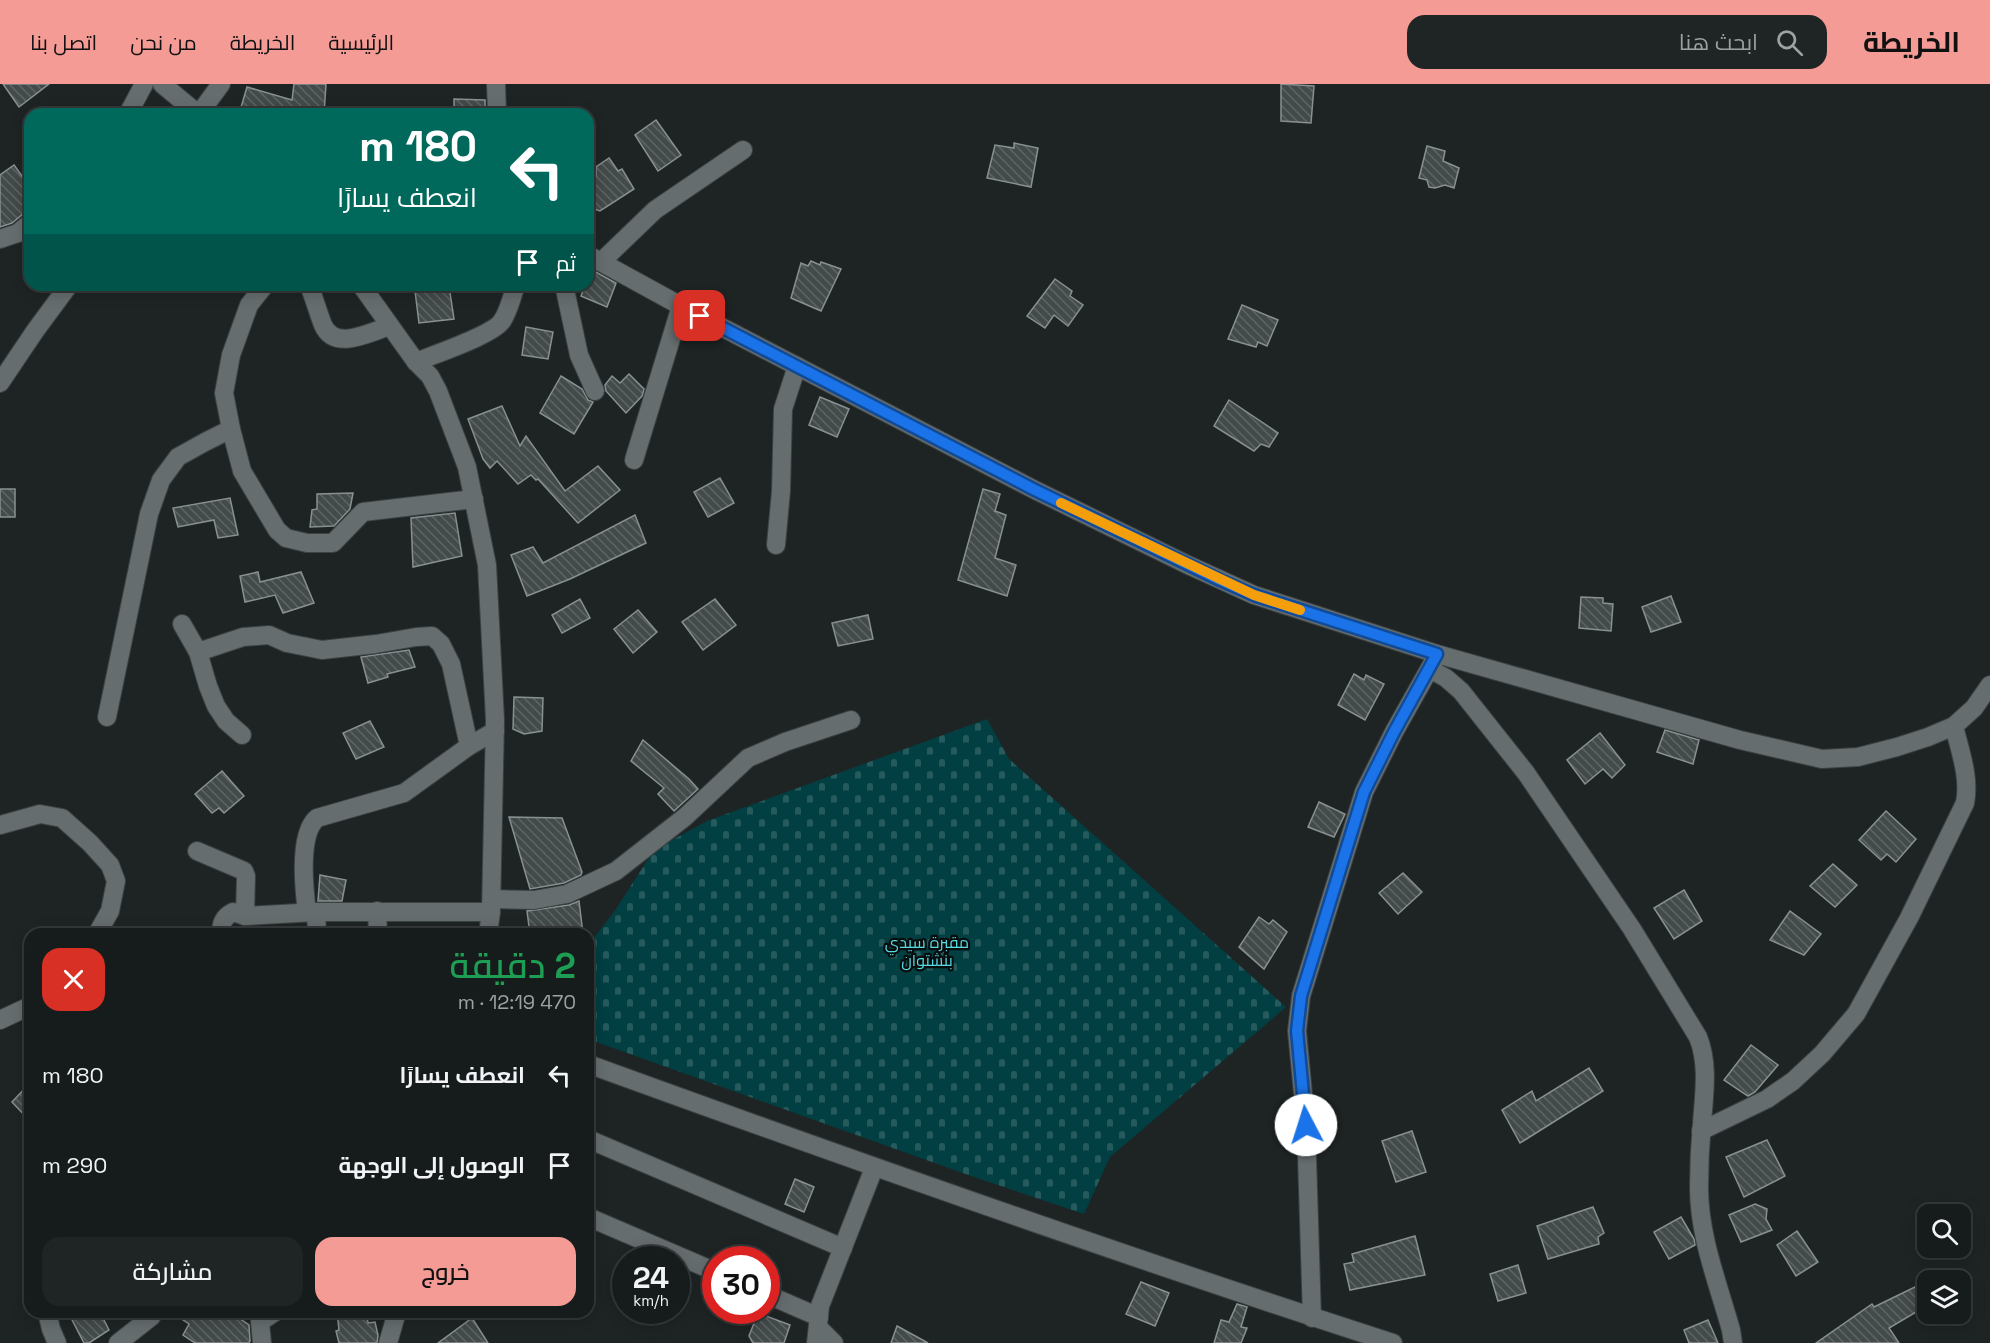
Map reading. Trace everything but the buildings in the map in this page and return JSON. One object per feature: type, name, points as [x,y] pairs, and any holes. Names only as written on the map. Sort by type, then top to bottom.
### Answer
[{"type":"street","points":[[131,108],[144,84]]},
{"type":"street","points":[[162,84],[191,108]]},
{"type":"street","points":[[203,108],[221,84]]},
{"type":"street","points":[[496,84],[497,108]]},
{"type":"street","points":[[743,150],[654,210],[595,258],[681,306],[1035,490],[1254,595],[1433,662],[1822,759],[1858,757],[1928,737],[1954,726],[1974,708],[1990,684]]},
{"type":"street","points":[[0,239],[18,233],[24,228]]},
{"type":"street","points":[[0,383],[34,331],[64,291]]},
{"type":"street","points":[[260,291],[249,305],[231,355],[224,393],[242,471],[277,530],[286,538],[307,543],[333,543],[363,512],[474,499]]},
{"type":"street","points":[[311,291],[324,327],[333,337],[351,339],[390,326]]},
{"type":"street","points":[[365,291],[416,362],[430,376],[438,391],[467,467],[487,565],[495,731],[492,905],[489,928]]},
{"type":"street","points":[[416,362],[481,336],[495,328],[502,321],[514,291]]},
{"type":"street","points":[[565,291],[579,355],[595,391]]},
{"type":"street","points":[[634,460],[681,306]]},
{"type":"street","points":[[776,544],[781,491],[783,410],[797,366]]},
{"type":"street","points":[[107,717],[149,514],[161,480],[178,458],[231,429]]},
{"type":"street","points":[[182,624],[198,652],[216,706],[226,721],[242,735]]},
{"type":"street","points":[[198,652],[243,637],[269,635],[287,643],[322,650],[432,636],[441,644],[451,664],[469,746]]},
{"type":"street","points":[[1433,662],[1461,691],[1526,773],[1632,929],[1698,1037],[1705,1065],[1699,1188],[1702,1220],[1707,1251],[1733,1343]]},
{"type":"street","points":[[1312,1318],[1306,1125],[1297,1031],[1301,996],[1364,792],[1433,662]]},
{"type":"street","points":[[222,928],[227,915],[233,912],[245,916],[492,905],[567,894],[616,871],[685,817],[748,758],[784,742],[851,720]]},
{"type":"street","points":[[1701,1131],[1767,1099],[1793,1081],[1822,1054],[1856,1014],[1909,918],[1965,803],[1967,792],[1965,771],[1954,726]]},
{"type":"street","points":[[316,928],[304,884],[305,857],[311,823],[317,818],[404,793],[469,746],[495,731]]},
{"type":"street","points":[[0,825],[40,814],[62,818],[90,843],[110,865],[116,881],[110,911],[100,928]]},
{"type":"street","points":[[197,851],[244,872],[246,876],[245,916]]},
{"type":"street","points":[[377,911],[378,928]]},
{"type":"street","points":[[0,1020],[24,1009]]},
{"type":"street","points":[[594,1066],[1031,1223],[1393,1343]]},
{"type":"street","points":[[594,1142],[843,1248]]},
{"type":"street","points":[[818,1329],[820,1306],[874,1168]]},
{"type":"street","points":[[594,1220],[702,1266]]},
{"type":"street","points":[[780,1303],[818,1329],[834,1343]]},
{"type":"street","points":[[48,1318],[57,1343]]},
{"type":"street","points":[[118,1343],[150,1318]]},
{"type":"street","points":[[262,1343],[260,1322],[266,1318]]},
{"type":"street","points":[[388,1343],[395,1318]]},
{"type":"green space","name":"مقبرة سيدي بنشتوان","points":[[987,719],[1009,759],[1286,1007],[1110,1157],[1084,1214],[594,1041],[594,937],[614,912],[654,850],[707,821]]},
{"type":"slow traffic","points":[[1061,503],[1254,595],[1300,610]]},
{"type":"route","points":[[700,316],[1035,490],[1220,580],[1254,595],[1437,654],[1364,792],[1301,996],[1297,1031],[1306,1125]]}]
